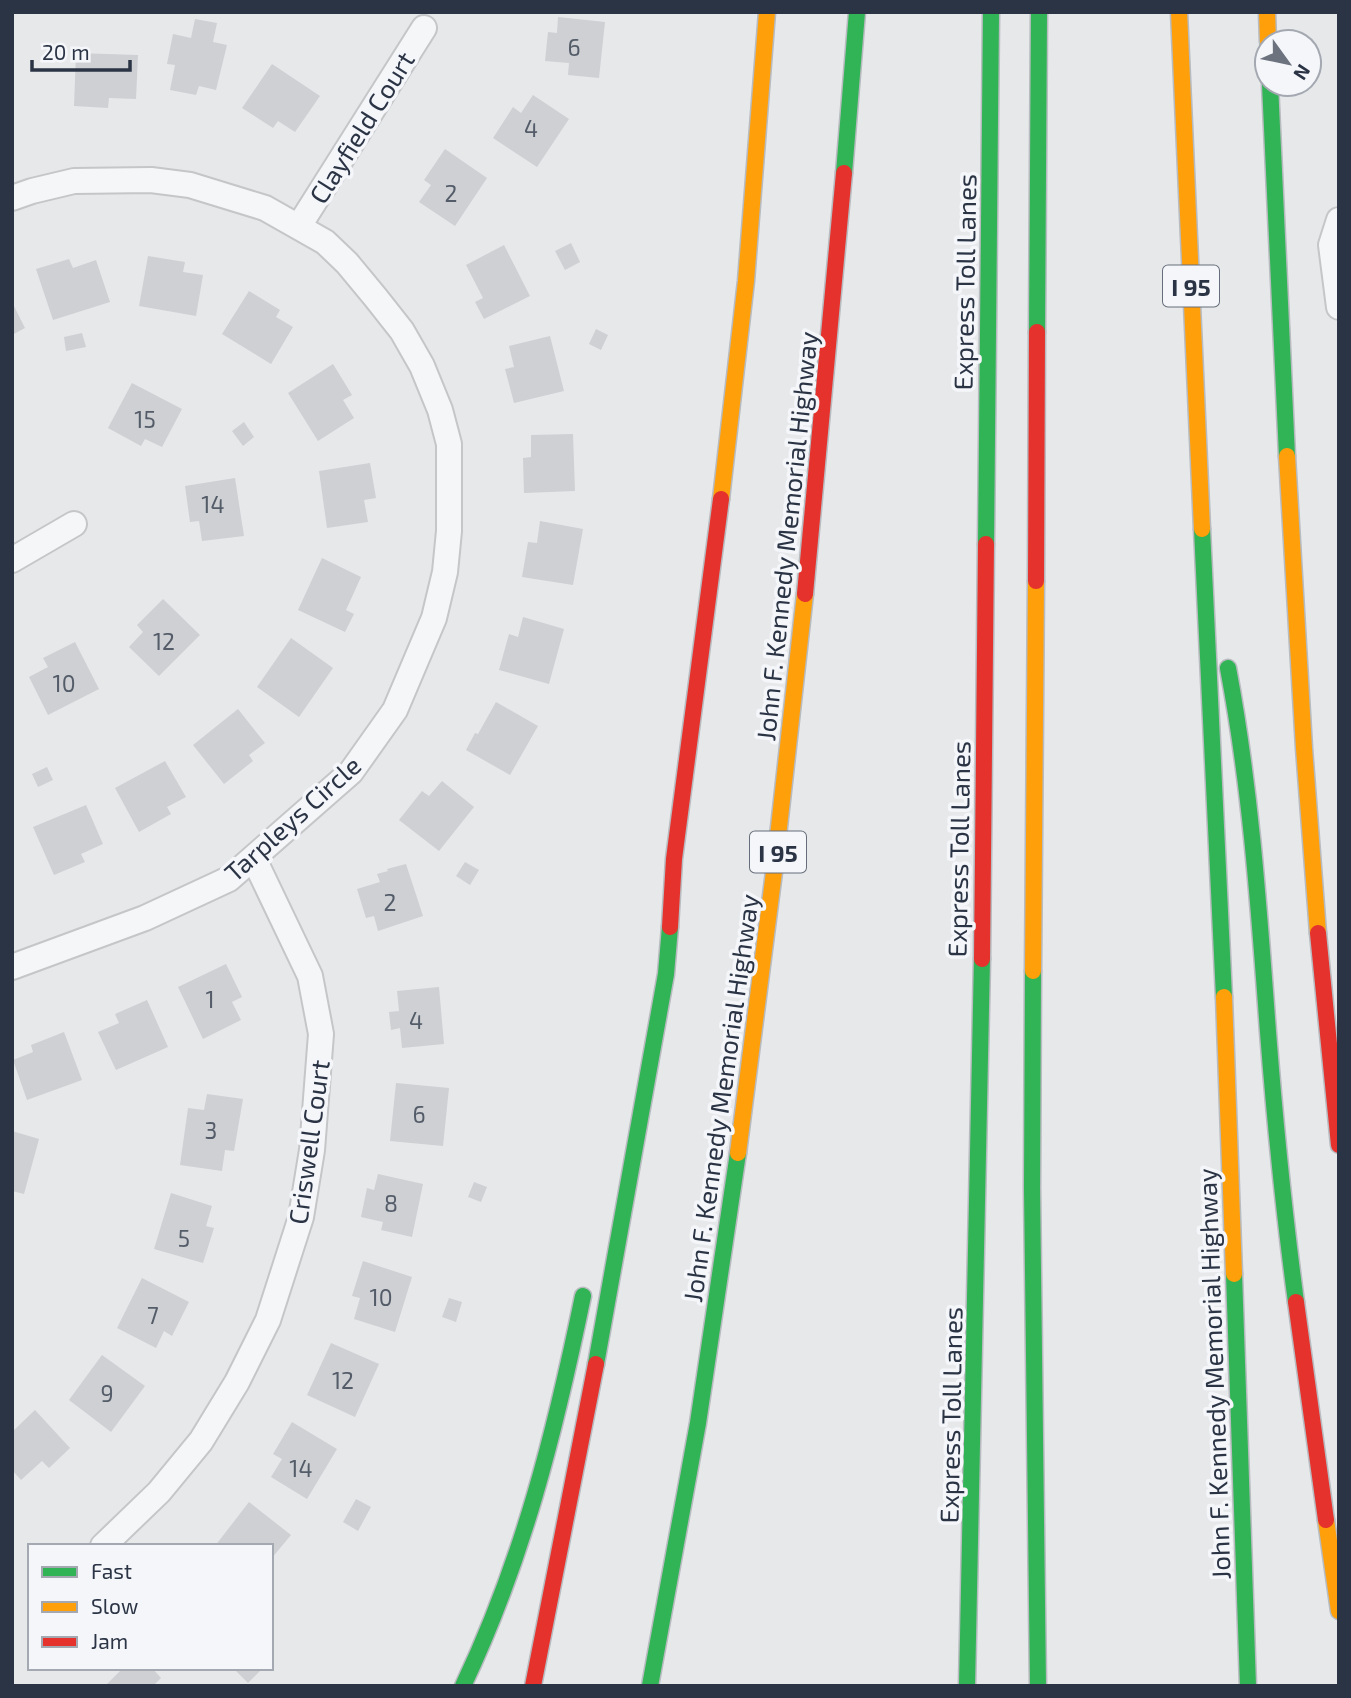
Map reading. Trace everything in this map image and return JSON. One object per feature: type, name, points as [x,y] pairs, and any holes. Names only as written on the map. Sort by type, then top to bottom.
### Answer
[{"type":"highway","points":[[533,1686],[587,1414],[663,988],[671,919],[674,859],[726,463],[746,282],[767,12]]},
{"type":"highway","name":"John F. Kennedy Memorial Highway","points":[[650,1686],[706,1375],[778,853],[820,454],[857,12]]},
{"type":"highway","name":"Express Toll Lanes","points":[[967,1686],[981,1109],[992,12]]},
{"type":"highway","points":[[1038,1686],[1032,1134],[1040,12]]},
{"type":"highway","name":"John F. Kennedy Memorial Highway","points":[[1179,12],[1205,560],[1248,1686]]},
{"type":"highway","points":[[1271,98],[1304,742],[1317,916],[1339,1145]]},
{"type":"highway","points":[[1205,560],[1235,699],[1251,809],[1278,1136],[1301,1334],[1339,1611]]},
{"type":"highway","points":[[656,909],[674,859]]},
{"type":"highway","points":[[463,1686],[512,1572],[545,1469],[585,1284]]},
{"type":"street","name":"Clayfield Court","points":[[299,226],[424,28]]},
{"type":"street","name":"Tarpleys Circle","points":[[12,198],[74,181],[151,180],[190,185],[225,194],[265,208],[299,226],[325,242],[347,263],[402,331],[422,366],[440,410],[449,444],[449,531],[445,572],[434,618],[395,710],[351,772],[229,879],[145,918],[12,967]]},
{"type":"street","points":[[1339,220],[1331,245],[1339,307]]},
{"type":"street","points":[[12,560],[74,524]]},
{"type":"street","name":"Criswell Court","points":[[105,1544],[159,1492],[201,1441],[237,1382],[268,1320],[301,1217],[312,1150],[321,1034],[310,975],[254,859]]},
{"type":"building","points":[[558,17],[605,22],[599,78],[568,75],[569,63],[545,61],[548,32],[557,33]]},
{"type":"building","points":[[195,19],[217,23],[213,42],[227,45],[216,90],[199,86],[196,95],[170,90],[175,65],[167,64],[173,34],[191,38]]},
{"type":"building","points":[[76,53],[138,55],[136,99],[109,98],[108,108],[74,106]]},
{"type":"building","points":[[272,64],[320,96],[295,132],[278,121],[273,128],[242,108]]},
{"type":"building","points":[[533,95],[569,119],[537,167],[493,138],[513,107],[521,113]]},
{"type":"building","points":[[445,149],[487,178],[455,226],[419,202],[431,185],[424,180]]},
{"type":"building","points":[[571,243],[580,262],[565,270],[555,251]]},
{"type":"building","points":[[504,245],[530,296],[484,319],[475,302],[483,298],[466,265]]},
{"type":"building","points":[[148,256],[185,262],[183,272],[203,275],[196,316],[139,306]]},
{"type":"building","points":[[69,259],[73,268],[96,260],[110,302],[53,320],[36,269]]},
{"type":"building","points":[[249,291],[280,310],[276,317],[293,327],[271,364],[222,334]]},
{"type":"building","points":[[12,302],[25,328],[12,335]]},
{"type":"building","points":[[596,329],[608,335],[601,350],[589,344]]},
{"type":"building","points":[[82,333],[86,347],[66,351],[64,337]]},
{"type":"building","points":[[550,336],[564,391],[514,403],[505,369],[514,367],[509,346]]},
{"type":"building","points":[[333,364],[352,395],[343,400],[354,418],[318,441],[288,393]]},
{"type":"building","points":[[132,383],[182,409],[162,447],[145,439],[141,446],[108,428]]},
{"type":"building","points":[[244,422],[254,437],[243,446],[232,431]]},
{"type":"building","points":[[573,434],[575,491],[524,493],[523,458],[531,457],[531,435]]},
{"type":"building","points":[[370,463],[376,498],[364,500],[368,522],[327,528],[319,471]]},
{"type":"building","points":[[235,478],[244,536],[202,541],[199,521],[190,522],[185,486]]},
{"type":"building","points":[[540,521],[583,529],[573,585],[522,577],[528,542],[537,543]]},
{"type":"building","points":[[322,558],[361,577],[346,610],[354,614],[345,632],[298,610]]},
{"type":"building","points":[[163,599],[200,635],[159,676],[129,647],[143,632],[137,625]]},
{"type":"building","points":[[523,617],[564,629],[549,684],[499,670],[509,634],[518,637]]},
{"type":"building","points":[[291,638],[333,668],[299,717],[257,687]]},
{"type":"building","points":[[75,642],[99,689],[48,715],[29,677],[48,667],[43,658]]},
{"type":"building","points":[[496,702],[538,726],[510,775],[466,750]]},
{"type":"building","points":[[238,709],[265,743],[249,755],[253,761],[224,784],[193,745]]},
{"type":"building","points":[[165,761],[186,797],[167,807],[171,814],[139,832],[115,788]]},
{"type":"building","points":[[47,767],[53,780],[38,787],[32,774]]},
{"type":"building","points":[[442,781],[474,807],[439,851],[399,820],[422,791],[429,796]]},
{"type":"building","points":[[86,805],[103,844],[81,854],[85,862],[54,875],[33,827]]},
{"type":"building","points":[[465,862],[479,870],[470,885],[456,876]]},
{"type":"building","points":[[406,864],[423,916],[378,931],[374,916],[366,918],[357,889],[380,882],[377,874]]},
{"type":"building","points":[[226,964],[242,997],[232,1002],[241,1020],[203,1039],[178,987]]},
{"type":"building","points":[[439,987],[444,1044],[402,1048],[400,1028],[391,1030],[389,1012],[399,1011],[397,991]]},
{"type":"building","points":[[147,1000],[168,1047],[116,1070],[98,1032],[119,1023],[115,1014]]},
{"type":"building","points":[[64,1032],[82,1080],[27,1100],[13,1060],[33,1052],[31,1045]]},
{"type":"building","points":[[396,1083],[449,1088],[443,1146],[390,1141]]},
{"type":"building","points":[[207,1094],[243,1099],[234,1151],[225,1150],[222,1171],[180,1165],[188,1108],[204,1110]]},
{"type":"building","points":[[12,1131],[39,1139],[24,1194],[12,1191]]},
{"type":"building","points":[[378,1174],[423,1184],[412,1237],[381,1230],[383,1222],[361,1217],[367,1188],[374,1190]]},
{"type":"building","points":[[474,1182],[487,1187],[481,1202],[468,1197]]},
{"type":"building","points":[[171,1193],[212,1206],[206,1226],[214,1228],[203,1263],[154,1249]]},
{"type":"building","points":[[363,1261],[412,1277],[395,1332],[354,1319],[360,1298],[352,1296]]},
{"type":"building","points":[[142,1278],[189,1302],[172,1336],[164,1331],[156,1348],[117,1328]]},
{"type":"building","points":[[449,1298],[462,1302],[456,1322],[442,1317]]},
{"type":"building","points":[[331,1343],[379,1364],[355,1417],[307,1395]]},
{"type":"building","points":[[102,1355],[145,1386],[111,1432],[69,1400]]},
{"type":"building","points":[[35,1410],[70,1448],[49,1468],[42,1461],[21,1480],[12,1470],[12,1432]]},
{"type":"building","points":[[292,1422],[337,1449],[307,1499],[271,1477],[282,1459],[273,1454]]},
{"type":"building","points":[[356,1499],[371,1507],[358,1531],[343,1522]]},
{"type":"building","points":[[249,1502],[291,1535],[273,1557],[273,1544],[217,1544]]},
{"type":"building","points":[[121,1670],[154,1670],[161,1678],[153,1686],[105,1686]]},
{"type":"building","points":[[235,1670],[261,1670],[248,1683]]},
{"type":"traffic: fast","points":[[844,173],[857,12]]},
{"type":"traffic: fast","points":[[986,544],[991,12]]},
{"type":"traffic: fast","points":[[1037,332],[1039,12]]},
{"type":"traffic: fast","points":[[1271,98],[1287,456]]},
{"type":"traffic: fast","points":[[1202,529],[1224,997]]},
{"type":"traffic: fast","points":[[1228,668],[1248,804],[1277,1134],[1296,1302]]},
{"type":"traffic: fast","points":[[596,1364],[666,974],[670,927]]},
{"type":"traffic: fast","points":[[967,1686],[982,959]]},
{"type":"traffic: fast","points":[[1033,971],[1032,1188],[1038,1686]]},
{"type":"traffic: fast","points":[[650,1686],[698,1423],[738,1153]]},
{"type":"traffic: fast","points":[[1234,1274],[1248,1686]]},
{"type":"traffic: fast","points":[[463,1686],[503,1591],[535,1495],[561,1397],[583,1296]]},
{"type":"traffic: slow","points":[[721,499],[746,281],[767,12]]},
{"type":"traffic: slow","points":[[1179,12],[1202,529]]},
{"type":"traffic: slow","points":[[1267,12],[1268,28]]},
{"type":"traffic: slow","points":[[1287,456],[1318,933]]},
{"type":"traffic: slow","points":[[1033,971],[1036,581]]},
{"type":"traffic: slow","points":[[738,1153],[774,872],[805,594]]},
{"type":"traffic: slow","points":[[1224,997],[1234,1274]]},
{"type":"traffic: slow","points":[[1326,1520],[1339,1611]]},
{"type":"traffic: jam","points":[[805,594],[844,173]]},
{"type":"traffic: jam","points":[[1036,581],[1037,332]]},
{"type":"traffic: jam","points":[[670,927],[674,859],[721,499]]},
{"type":"traffic: jam","points":[[982,959],[986,544]]},
{"type":"traffic: jam","points":[[1318,933],[1339,1145]]},
{"type":"traffic: jam","points":[[1296,1302],[1326,1520]]},
{"type":"traffic: jam","points":[[533,1686],[596,1364]]}]
